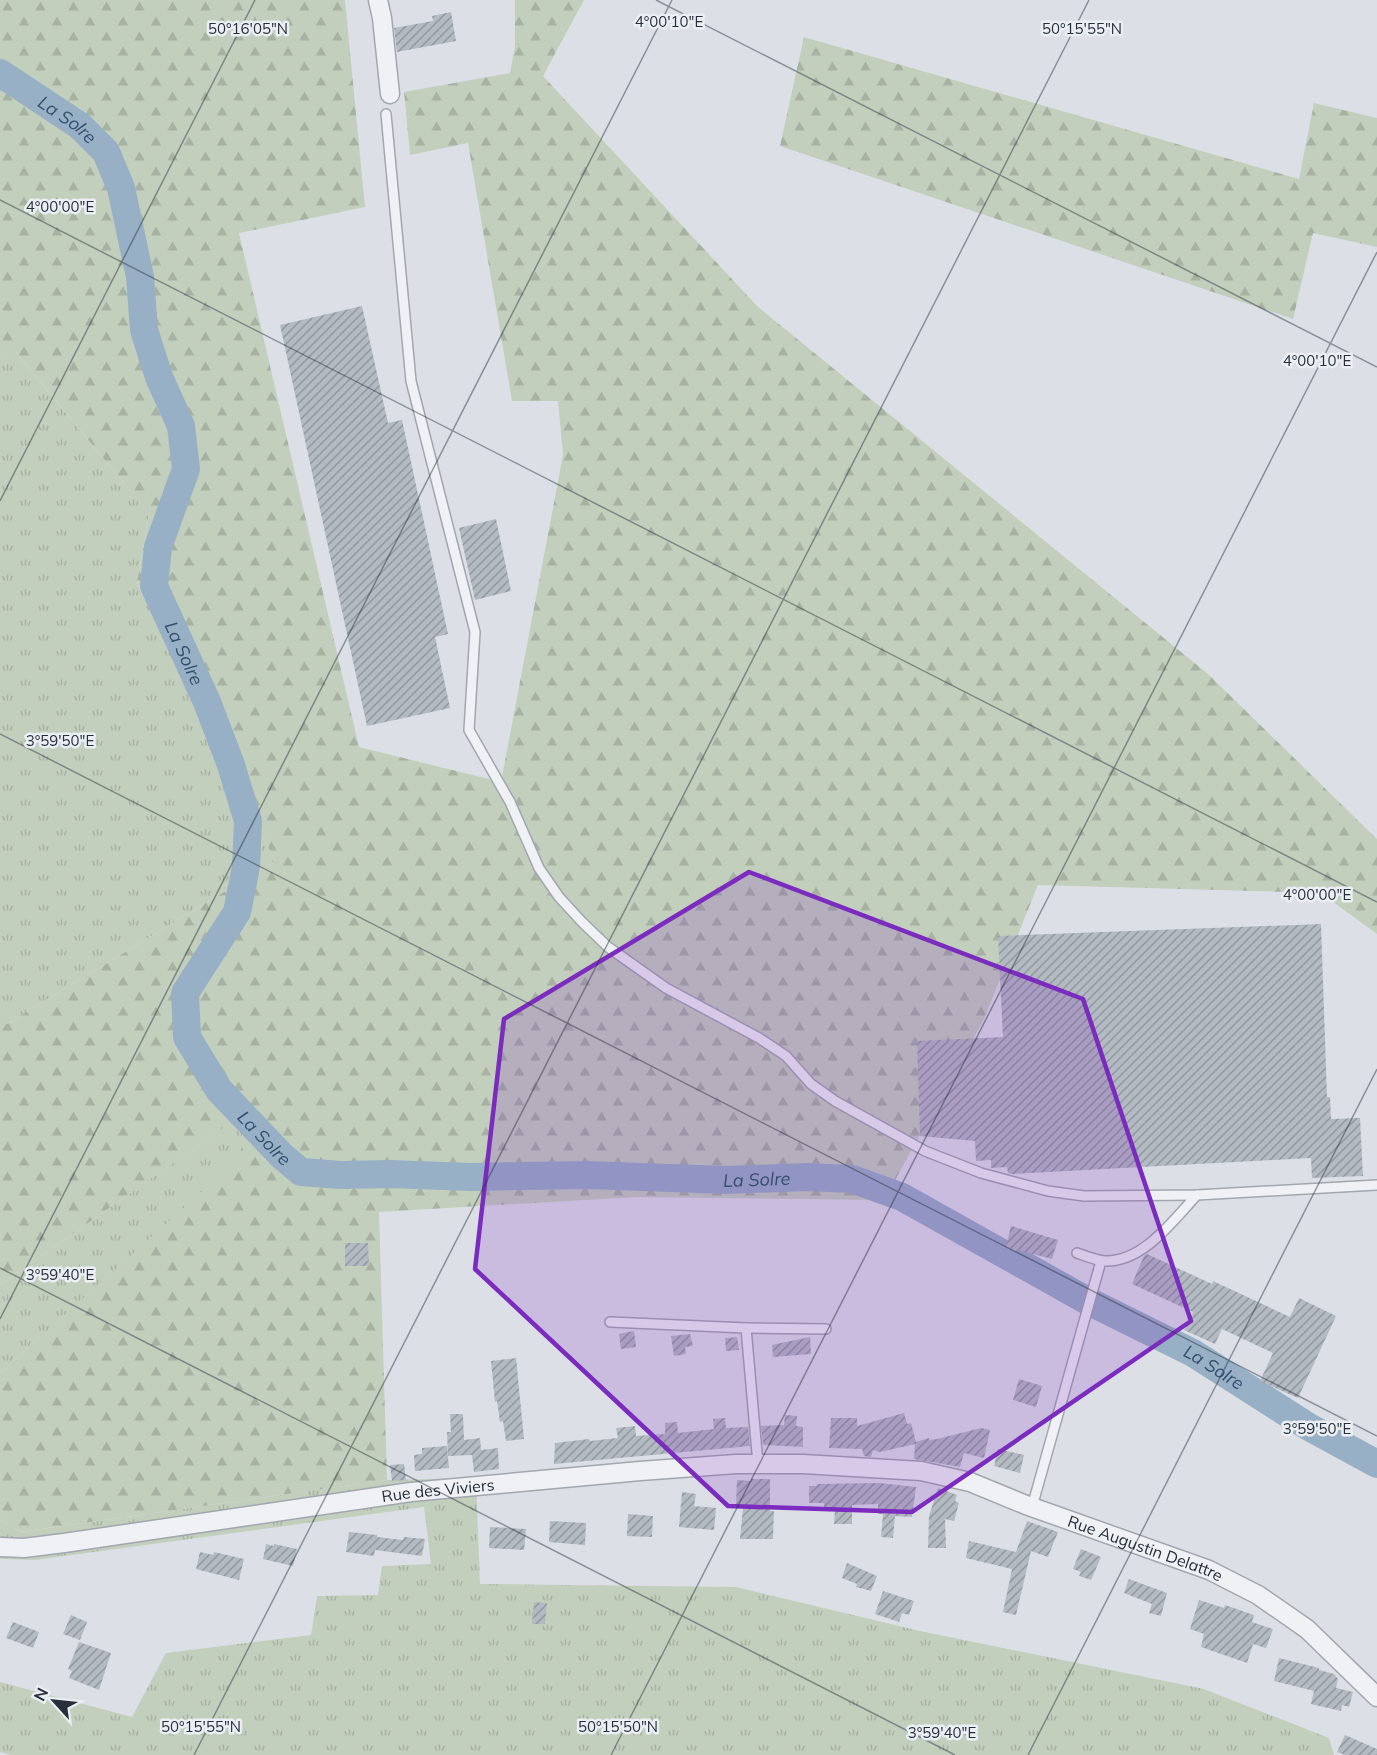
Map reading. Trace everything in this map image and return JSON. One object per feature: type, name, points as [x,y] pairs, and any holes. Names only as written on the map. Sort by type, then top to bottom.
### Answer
[{"type":"street","points":[[378,0],[390,94]]},
{"type":"street","name":"Rue des Viviers","points":[[0,1547],[24,1548],[64,1543],[321,1503],[411,1492],[640,1471],[736,1464],[803,1464],[880,1469]]},
{"type":"street","name":"Rue Augustin Delattre","points":[[880,1469],[921,1471],[970,1482],[1032,1507],[1209,1570],[1258,1595],[1307,1629],[1377,1696]]},
{"type":"lane","points":[[386,114],[411,381],[475,632],[469,730],[510,802],[539,868],[559,897],[608,947],[637,969],[666,988],[759,1038],[786,1056],[811,1084],[835,1101],[925,1151],[981,1173],[1048,1191],[1084,1196],[1197,1195],[1377,1185]]},
{"type":"lane","points":[[1077,1253],[1101,1261],[1125,1258],[1155,1240],[1197,1195]]},
{"type":"lane","points":[[1032,1507],[1101,1261]]},
{"type":"lane","points":[[610,1322],[826,1329]]},
{"type":"lane","points":[[746,1328],[758,1464]]},
{"type":"highlighted area","points":[[749,872],[1083,999],[1191,1321],[912,1512],[728,1506],[475,1269],[504,1019]]},
{"type":"green space","points":[[0,0],[345,0],[365,207],[239,233],[359,747],[501,782],[563,455],[558,401],[512,401],[468,143],[410,155],[404,92],[510,73],[515,46],[515,0],[584,0],[543,76],[758,307],[1208,674],[1377,839],[1377,934],[1321,893],[1038,885],[984,1019],[884,1200],[636,1197],[379,1212],[387,1480],[20,1532],[0,1519],[0,1373],[238,1159],[254,1106],[0,1285],[0,1028],[275,861],[137,582],[149,514],[16,352],[0,354]]},
{"type":"green space","points":[[804,37],[1299,179],[1314,103],[1377,118],[1377,247],[1313,233],[1293,319],[780,146]]},
{"type":"green space","points":[[15,351],[149,514],[137,583],[275,861],[0,1028],[0,354]]},
{"type":"green space","points":[[255,1105],[239,1159],[0,1373],[0,1285]]},
{"type":"green space","points":[[476,1478],[480,1584],[736,1587],[920,1631],[1204,1689],[1329,1738],[1334,1755],[11,1755],[0,1752],[0,1682],[132,1717],[166,1653],[311,1635],[317,1596],[378,1595],[382,1566],[431,1564],[424,1507],[35,1560],[0,1559],[0,1519],[20,1532],[387,1480]]},
{"type":"building","points":[[451,12],[456,41],[397,52],[394,28],[433,21],[432,16]]},
{"type":"building","points":[[362,306],[388,423],[402,420],[448,634],[435,637],[450,708],[367,726],[280,325]]},
{"type":"building","points":[[496,519],[511,591],[475,600],[459,528]]},
{"type":"building","points":[[1321,924],[1327,1097],[1330,1097],[1331,1119],[1360,1118],[1363,1176],[1312,1178],[1311,1158],[1012,1174],[1008,1173],[1007,1167],[991,1168],[991,1160],[976,1161],[975,1141],[920,1136],[917,1041],[1003,1037],[998,936]]},
{"type":"building","points":[[1011,1226],[1058,1240],[1052,1259],[1018,1250],[1017,1252],[1006,1246]]},
{"type":"building","points":[[345,1243],[368,1243],[369,1266],[345,1266]]},
{"type":"building","points":[[1147,1254],[1212,1284],[1213,1281],[1290,1317],[1299,1298],[1336,1316],[1298,1398],[1260,1381],[1273,1353],[1222,1329],[1215,1344],[1184,1330],[1193,1312],[1132,1284]]},
{"type":"building","points":[[634,1331],[636,1347],[621,1349],[619,1334]]},
{"type":"building","points":[[690,1334],[693,1346],[685,1347],[686,1354],[674,1356],[671,1336]]},
{"type":"building","points":[[737,1337],[739,1350],[726,1351],[725,1338]]},
{"type":"building","points":[[810,1337],[811,1354],[773,1357],[772,1345]]},
{"type":"building","points":[[516,1358],[524,1439],[506,1441],[503,1421],[500,1422],[497,1401],[495,1402],[491,1361]]},
{"type":"building","points":[[1019,1379],[1042,1386],[1036,1407],[1013,1400]]},
{"type":"building","points":[[904,1413],[907,1424],[911,1423],[916,1442],[981,1428],[990,1430],[984,1458],[964,1453],[960,1467],[914,1459],[915,1444],[880,1452],[873,1450],[871,1457],[864,1456],[862,1449],[829,1448],[831,1418],[857,1418],[857,1426]]},
{"type":"building","points":[[450,1414],[463,1414],[464,1440],[480,1438],[481,1450],[498,1448],[499,1469],[474,1472],[472,1455],[448,1456],[447,1432],[451,1432]]},
{"type":"building","points":[[785,1415],[797,1416],[796,1426],[803,1427],[803,1447],[763,1445],[761,1426],[784,1425]]},
{"type":"building","points":[[725,1418],[726,1428],[748,1427],[750,1446],[554,1464],[555,1443],[618,1438],[616,1428],[635,1426],[636,1436],[665,1434],[665,1423],[677,1422],[678,1433],[714,1429],[713,1419]]},
{"type":"building","points":[[447,1446],[449,1468],[415,1471],[414,1455],[422,1454],[422,1448]]},
{"type":"building","points":[[998,1449],[1024,1455],[1020,1473],[994,1466]]},
{"type":"building","points":[[404,1464],[406,1480],[392,1481],[390,1465]]},
{"type":"building","points":[[751,1479],[770,1479],[770,1511],[774,1511],[773,1539],[740,1539],[743,1508],[736,1508],[737,1480],[751,1481]]},
{"type":"building","points":[[879,1483],[916,1487],[912,1517],[895,1516],[893,1538],[881,1537],[883,1514],[878,1514],[878,1504],[852,1505],[852,1524],[834,1524],[835,1511],[824,1511],[824,1503],[809,1503],[809,1486]]},
{"type":"building","points":[[938,1488],[957,1495],[955,1501],[959,1503],[954,1521],[945,1519],[946,1548],[928,1548],[929,1516]]},
{"type":"building","points":[[682,1492],[696,1494],[694,1506],[716,1508],[714,1530],[679,1527]]},
{"type":"building","points":[[628,1514],[653,1516],[652,1537],[627,1536]]},
{"type":"building","points":[[550,1521],[586,1523],[585,1545],[549,1542]]},
{"type":"building","points":[[1027,1521],[1058,1532],[1048,1557],[1031,1551],[1016,1615],[1003,1612],[1012,1569],[966,1558],[969,1541],[1016,1552]]},
{"type":"building","points":[[490,1527],[526,1529],[524,1550],[489,1548]]},
{"type":"building","points":[[349,1532],[403,1540],[404,1537],[425,1539],[422,1556],[375,1550],[374,1556],[346,1552]]},
{"type":"building","points":[[266,1544],[297,1549],[293,1566],[263,1559]]},
{"type":"building","points":[[1081,1549],[1101,1557],[1091,1580],[1079,1576],[1081,1572],[1073,1569]]},
{"type":"building","points":[[200,1552],[213,1555],[214,1552],[244,1559],[239,1580],[196,1569]]},
{"type":"building","points":[[847,1563],[877,1576],[871,1591],[856,1587],[857,1584],[842,1578]]},
{"type":"building","points":[[1129,1579],[1167,1593],[1161,1616],[1149,1613],[1152,1604],[1124,1593]]},
{"type":"building","points":[[883,1591],[914,1601],[909,1615],[902,1613],[899,1622],[875,1614]]},
{"type":"building","points":[[1199,1600],[1224,1608],[1225,1605],[1254,1615],[1252,1622],[1273,1629],[1266,1648],[1253,1644],[1247,1663],[1201,1647],[1204,1634],[1190,1629]]},
{"type":"building","points":[[534,1602],[547,1603],[545,1624],[532,1624]]},
{"type":"building","points":[[71,1615],[87,1622],[80,1640],[63,1634]]},
{"type":"building","points":[[13,1622],[39,1632],[33,1648],[6,1638]]},
{"type":"building","points":[[79,1642],[111,1653],[99,1690],[69,1678],[72,1671],[68,1669]]},
{"type":"building","points":[[1279,1658],[1334,1674],[1338,1679],[1336,1688],[1353,1692],[1349,1707],[1342,1705],[1341,1711],[1311,1704],[1314,1691],[1274,1681]]},
{"type":"building","points":[[1345,1735],[1377,1749],[1377,1755],[1345,1755],[1337,1752]]},
{"type":"waterway","name":"La Solre","points":[[0,73],[80,126],[106,152],[121,188],[140,277],[144,330],[159,377],[181,426],[186,469],[158,547],[154,586],[207,702],[231,765],[248,821],[246,867],[237,912],[185,993],[187,1037],[219,1090],[282,1156],[301,1172],[340,1175],[471,1177],[587,1175],[725,1180],[807,1177],[852,1179],[902,1197],[1086,1300],[1193,1353],[1309,1427],[1377,1464]]}]
